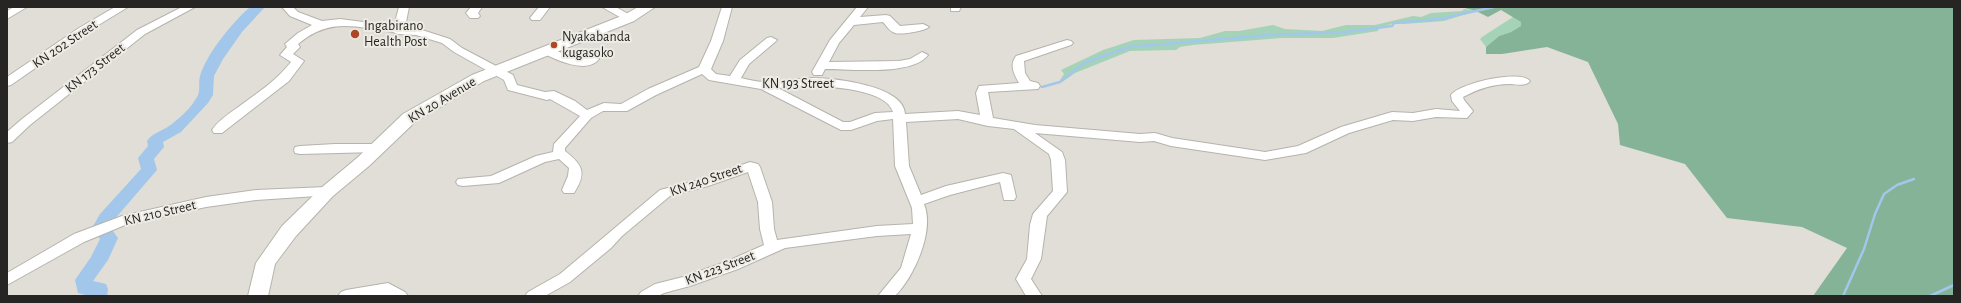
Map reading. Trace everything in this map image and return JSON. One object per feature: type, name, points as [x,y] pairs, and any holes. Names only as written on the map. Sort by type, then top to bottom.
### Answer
[{"type":"main road","name":"KN 20 Avenue","points":[[258,296],[266,263],[289,231],[327,192],[363,162],[409,118],[456,90],[497,70],[629,18],[648,7]]},
{"type":"street","points":[[7,16],[22,7]]},
{"type":"street","name":"KN 202 Street","points":[[7,82],[83,30],[123,7]]},
{"type":"street","name":"KN 173 Street","points":[[7,139],[26,122],[141,32],[190,7]]},
{"type":"street","points":[[287,7],[294,14],[321,25]]},
{"type":"street","points":[[398,31],[404,7]]},
{"type":"street","points":[[536,18],[545,7]]},
{"type":"street","points":[[606,7],[629,18]]},
{"type":"street","points":[[569,190],[577,171],[575,166],[559,152],[559,147],[587,115],[604,107],[623,108],[652,92],[705,69],[717,41],[727,7]]},
{"type":"street","points":[[812,82],[834,42],[849,22],[863,7]]},
{"type":"street","points":[[849,22],[886,18],[898,30],[923,27]]},
{"type":"street","points":[[218,130],[230,119],[285,78],[298,61],[286,54],[294,47],[291,44],[302,35],[321,25],[340,22],[398,31],[418,32],[446,41],[458,50],[497,70],[509,78],[512,87],[547,96],[550,94],[571,104],[587,115]]},
{"type":"street","points":[[734,81],[744,62],[771,40]]},
{"type":"street","points":[[988,122],[982,93],[983,89],[1034,86],[1024,84],[1021,80],[1018,61],[1020,58],[1067,44]]},
{"type":"street","points":[[546,50],[561,59],[575,63],[593,59]]},
{"type":"street","points":[[821,66],[900,66],[914,61],[922,55]]},
{"type":"street","name":"KN 193 Street","points":[[705,69],[708,74],[714,77],[764,86],[812,82],[846,85],[870,90],[890,99],[899,109],[900,117]]},
{"type":"street","points":[[764,86],[841,126],[851,126],[875,117],[958,115],[1017,127],[1132,137],[1155,137],[1171,142],[1265,156],[1301,150],[1345,130],[1392,116],[1413,117],[1436,113],[1463,115],[1467,111],[1458,101],[1457,95],[1464,91],[1478,85],[1497,81],[1524,81]]},
{"type":"street","points":[[886,296],[895,287],[908,269],[920,228],[919,208],[902,166],[900,117]]},
{"type":"street","points":[[1017,127],[1055,152],[1058,160],[1060,192],[1040,214],[1037,225],[1034,259],[1023,279],[1034,296]]},
{"type":"street","points":[[300,150],[377,148]]},
{"type":"street","points":[[462,182],[494,180],[541,159],[562,154]]},
{"type":"street","name":"KN 240 Street","points":[[533,296],[565,278],[606,244],[617,232],[665,193],[750,166],[753,167],[765,202],[767,229],[772,247]]},
{"type":"street","points":[[916,202],[946,191],[1003,176],[1006,178],[1009,197]]},
{"type":"street","name":"KN 210 Street","points":[[7,280],[47,255],[100,229],[122,221],[206,202],[256,195],[327,192]]},
{"type":"street","points":[[772,247],[784,243],[877,231],[920,228]]},
{"type":"street","name":"KN 223 Street","points":[[646,296],[660,288],[685,282],[733,265],[772,247]]},
{"type":"street","points":[[346,296],[388,289],[400,296]]},
{"type":"green space","points":[[1461,7],[1954,7],[1954,296],[1813,296],[1847,248],[1802,227],[1727,218],[1685,164],[1620,145],[1618,124],[1588,62],[1547,47],[1502,54],[1486,54],[1486,47],[1499,36],[1511,32],[1521,26],[1521,22],[1501,10],[1488,17],[1476,11]]},
{"type":"green space","points":[[1464,9],[1476,11],[1444,21],[1404,24],[1394,23],[1379,28],[1378,31],[1333,38],[1282,38],[1193,45],[1180,47],[1176,50],[1130,51],[1075,73],[1062,82],[1060,80],[1064,74],[1061,70],[1103,50],[1134,40],[1200,38],[1225,31],[1239,31],[1273,25],[1285,29],[1322,31],[1346,25],[1375,25],[1413,16],[1421,17],[1431,13],[1462,11]]},
{"type":"green space","points":[[1513,17],[1521,22],[1521,26],[1511,32],[1499,36],[1486,47],[1480,39]]},
{"type":"waterway","points":[[98,296],[99,289],[85,288],[84,280],[99,260],[109,238],[101,228],[106,218],[149,170],[146,158],[156,147],[155,141],[161,136],[176,129],[203,100],[206,92],[207,76],[216,59],[237,29],[258,7]]},
{"type":"waterway","points":[[1042,87],[1060,82],[1086,62],[1130,47],[1269,35],[1345,32],[1392,26],[1394,23],[1439,19],[1494,7]]},
{"type":"waterway","points":[[1843,296],[1864,249],[1875,214],[1884,194],[1897,185],[1914,179]]},
{"type":"waterway","points":[[1930,296],[1954,285]]},
{"type":"place","name":"Ingabirano Health Post","points":[[355,34]]},
{"type":"place","name":"Nyakabanda kugasoko","points":[[554,45]]}]
